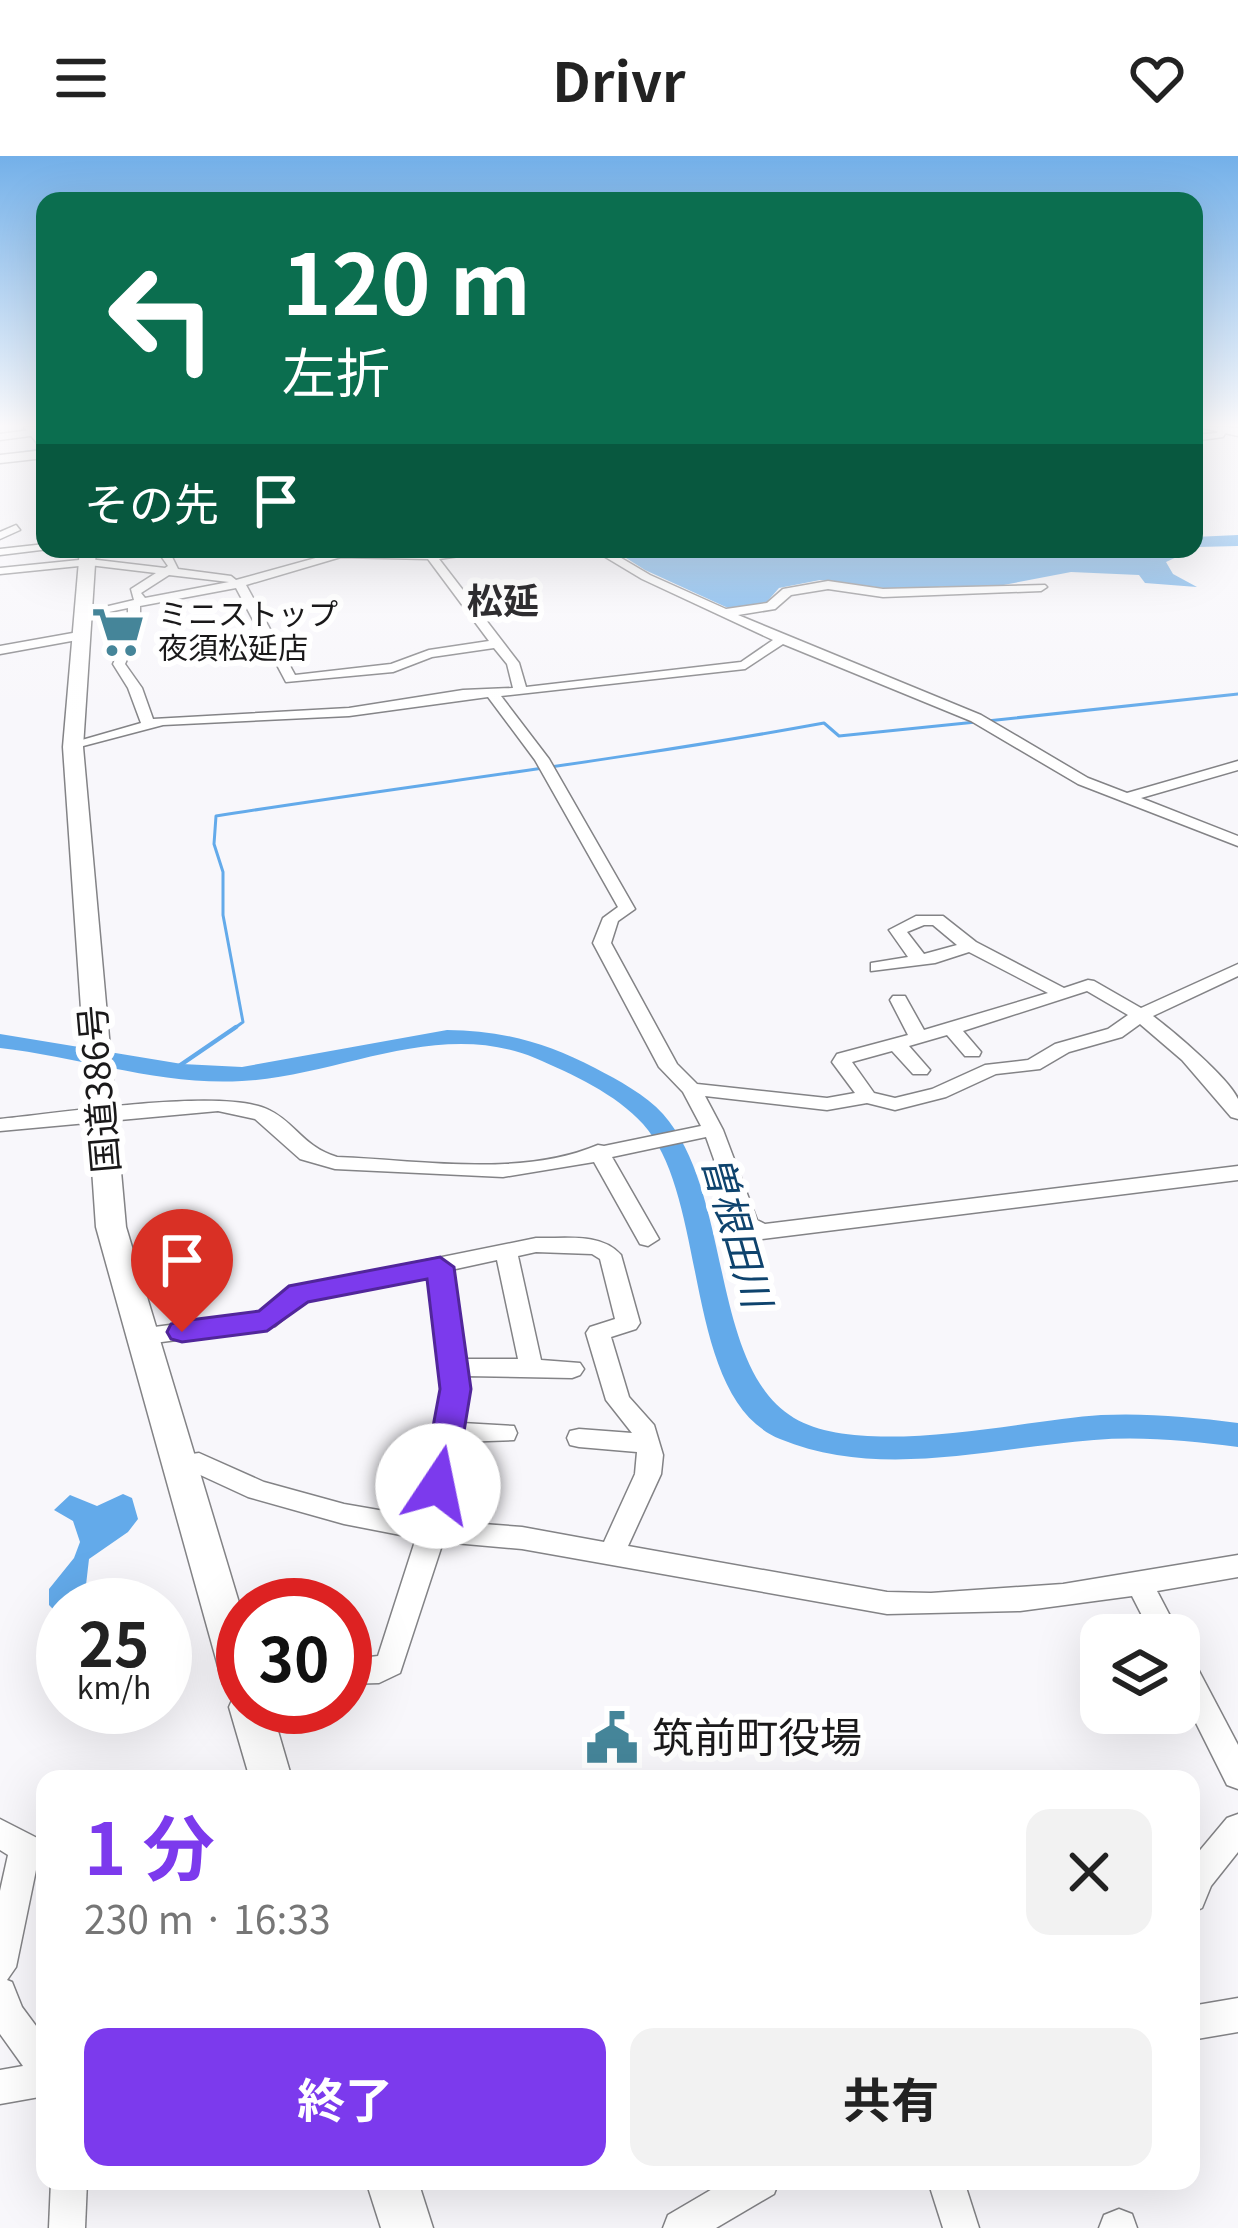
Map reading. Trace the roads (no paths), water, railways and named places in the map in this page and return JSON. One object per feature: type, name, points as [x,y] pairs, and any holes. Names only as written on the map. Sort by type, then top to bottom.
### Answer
[{"type":"highway","name":"国道386号","points":[[88,558],[73,747],[111,1227],[216,1592]]},
{"type":"highway","name":"国道386号","points":[[258,1734],[268,1770]]},
{"type":"highway","points":[[395,2190],[407,2228]]},
{"type":"street","points":[[0,536],[16,528]]},
{"type":"street","points":[[0,552],[36,548]]},
{"type":"street","points":[[0,572],[72,558]]},
{"type":"street","points":[[98,558],[241,582]]},
{"type":"street","points":[[122,565],[130,558]]},
{"type":"street","points":[[148,723],[135,688],[119,664],[134,630],[135,592],[170,570],[174,564],[169,558]]},
{"type":"street","points":[[204,574],[210,558]]},
{"type":"street","points":[[277,558],[288,568]]},
{"type":"street","points":[[0,650],[138,603],[241,582],[323,558]]},
{"type":"street","points":[[432,558],[513,663],[521,692]]},
{"type":"street","points":[[616,558],[782,639],[976,718],[1083,781],[1238,841]]},
{"type":"street","points":[[241,582],[291,679],[375,670],[497,644]]},
{"type":"street","points":[[725,613],[771,606],[787,592],[828,586],[883,593],[1041,587]]},
{"type":"street","points":[[73,747],[148,723],[272,717],[734,667],[782,639]]},
{"type":"street","points":[[375,670],[395,705]]},
{"type":"street","points":[[491,693],[542,760],[627,909],[611,918],[602,944],[669,1067],[691,1089],[748,1224],[762,1232],[1238,1173]]},
{"type":"street","points":[[262,695],[272,717]]},
{"type":"street","points":[[1126,798],[1238,765]]},
{"type":"street","points":[[919,959],[896,934],[922,920],[937,920],[970,946],[1063,994]]},
{"type":"street","points":[[877,967],[935,958],[970,946]]},
{"type":"street","points":[[691,1089],[827,1104],[867,1097],[896,1104],[939,1093],[992,1069],[1033,1065],[1062,1048],[1114,1033],[1141,1015],[1238,969]]},
{"type":"street","points":[[867,1097],[842,1062],[1088,985],[1141,1015],[1235,1102]]},
{"type":"street","points":[[899,1000],[917,1035]]},
{"type":"street","points":[[950,1026],[972,1052]]},
{"type":"street","points":[[895,1042],[920,1070]]},
{"type":"street","points":[[0,1125],[218,1106],[244,1108],[262,1114],[307,1154],[364,1166],[531,1168],[598,1150],[705,1131]]},
{"type":"street","points":[[598,1150],[648,1238]]},
{"type":"street","points":[[139,1337],[267,1320],[299,1294],[536,1245],[597,1247],[610,1255],[628,1323],[598,1333],[618,1400],[634,1415],[648,1444],[648,1474],[612,1552]]},
{"type":"street","points":[[506,1252],[531,1367]]},
{"type":"street","points":[[372,1671],[390,1664],[434,1530],[454,1367],[440,1267]]},
{"type":"street","points":[[454,1367],[572,1369]]},
{"type":"street","points":[[449,1432],[505,1433]]},
{"type":"street","points":[[579,1438],[648,1444]]},
{"type":"street","points":[[178,1464],[199,1463],[257,1490],[344,1514],[612,1552],[887,1603],[946,1607],[1013,1603],[1238,1566]]},
{"type":"street","points":[[1139,1583],[1155,1614]]},
{"type":"street","points":[[1200,1701],[1238,1774]]},
{"type":"street","points":[[1200,1875],[1238,1828]]},
{"type":"street","points":[[2,1951],[24,1847]]},
{"type":"street","points":[[0,1994],[10,2018],[36,2054]]},
{"type":"street","points":[[1200,2021],[1238,2014]]},
{"type":"street","points":[[0,2087],[36,2081]]},
{"type":"street","points":[[67,2228],[69,2190]]},
{"type":"street","points":[[681,2228],[746,2190]]},
{"type":"street","points":[[949,2190],[961,2228]]},
{"type":"water","points":[[1238,535],[1238,546],[1203,547],[1203,537]]},
{"type":"water","points":[[626,558],[1175,558],[1166,562],[1173,574],[1197,587],[1145,583],[1139,575],[1071,572],[988,588],[945,586],[908,591],[820,580],[779,588],[765,604],[728,608]]},
{"type":"water","points":[[123,1494],[132,1498],[138,1519],[128,1532],[89,1559],[87,1578],[58,1578],[80,1542],[73,1521],[54,1510],[70,1495],[97,1506]]},
{"type":"waterway","points":[[987,721],[1238,694]]},
{"type":"waterway","points":[[232,1030],[243,1022],[223,915],[223,872],[214,844],[216,816],[824,723],[839,736],[976,722]]},
{"type":"waterway","points":[[176,1068],[236,1027]]},
{"type":"waterway","name":"曽根田川","points":[[0,1041],[212,1074],[274,1071],[447,1037],[512,1042],[587,1074],[654,1120],[675,1152],[690,1192],[724,1334],[739,1375],[759,1408],[787,1429],[871,1447],[1138,1426],[1238,1435]]},
{"type":"place","name":"ミニストップ 夜須松延店","points":[[118,632]]},
{"type":"place","name":"筑前町役場","points":[[612,1738]]},
{"type":"district","name":"松延","points":[[503,601]]}]
